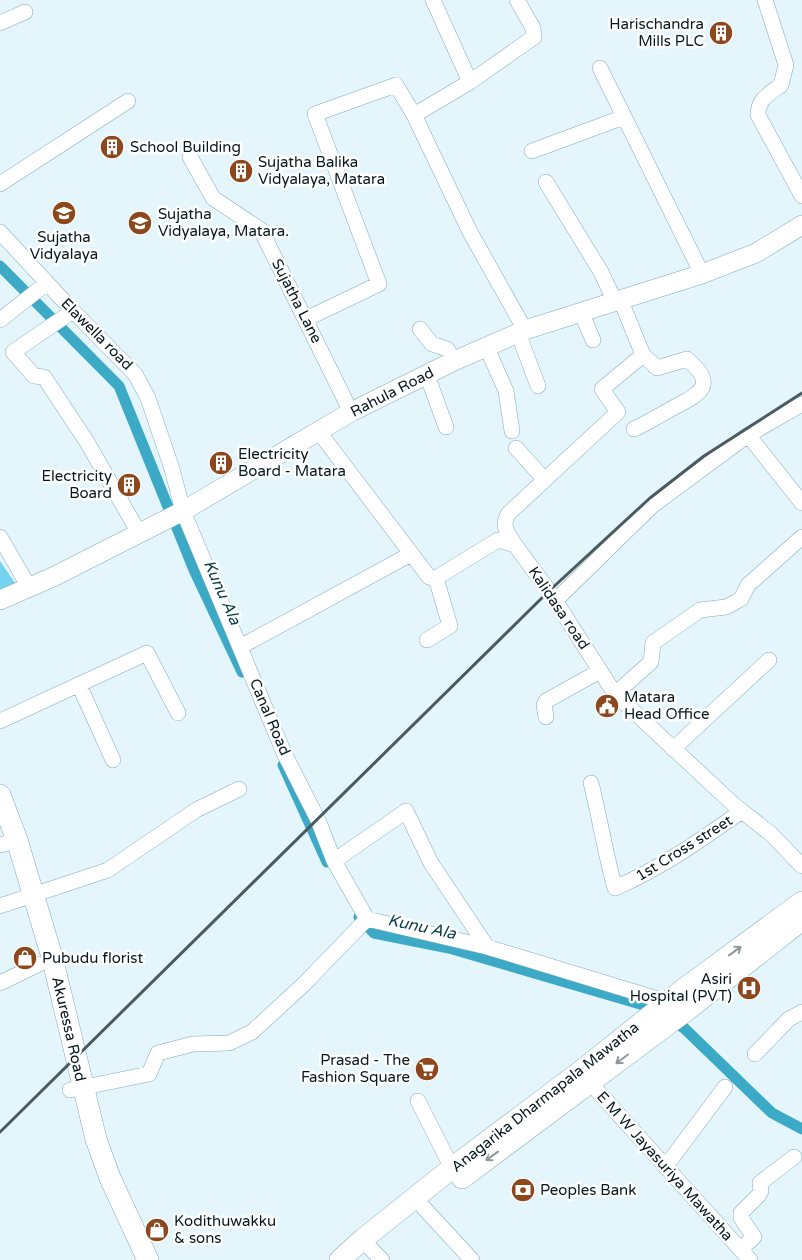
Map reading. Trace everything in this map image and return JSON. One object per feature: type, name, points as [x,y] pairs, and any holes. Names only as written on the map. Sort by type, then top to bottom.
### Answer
[{"type":"highway","name":"Akuressa Road","points":[[0,794],[6,838],[59,984],[76,1088],[102,1158],[148,1260]]},
{"type":"highway","name":"Akuressa Road","points":[[27,896],[39,964],[76,1088],[100,1181],[139,1260]]},
{"type":"highway","name":"Anagarika Dharmapala Mawatha","points":[[340,1260],[370,1252],[423,1207],[677,1006],[802,902]]},
{"type":"highway","name":"Anagarika Dharmapala Mawatha","points":[[677,1006],[802,920]]},
{"type":"highway","name":"Anagarika Dharmapala Mawatha","points":[[370,1252],[452,1168],[586,1077]]},
{"type":"main road","name":"Rahula Road","points":[[0,600],[29,588],[183,511],[352,412],[486,346],[581,312],[702,274],[756,253],[802,225]]},
{"type":"street","points":[[433,0],[470,82]]},
{"type":"street","points":[[414,114],[470,82],[534,37],[533,28],[517,0]]},
{"type":"street","points":[[765,0],[786,65],[781,86],[764,97],[758,106],[758,115],[802,196]]},
{"type":"street","points":[[0,23],[24,12]]},
{"type":"street","points":[[600,68],[702,274]]},
{"type":"street","points":[[306,319],[379,284],[316,114],[396,86],[414,114],[470,232],[522,332],[538,386]]},
{"type":"street","points":[[0,184],[128,101]]},
{"type":"street","points":[[532,150],[624,117]]},
{"type":"street","name":"Sujatha Lane","points":[[190,157],[213,198],[261,230],[352,412]]},
{"type":"street","points":[[546,182],[618,301],[643,355],[657,368],[687,359],[696,367],[703,381],[701,392],[692,399],[634,430]]},
{"type":"street","name":"Elawella road","points":[[0,232],[73,311],[135,374],[148,398],[172,469],[183,511]]},
{"type":"street","points":[[0,320],[47,283]]},
{"type":"street","points":[[73,311],[13,352],[34,376],[44,377],[88,442],[139,533]]},
{"type":"street","points":[[581,312],[593,340]]},
{"type":"street","points":[[420,329],[432,344],[447,349],[454,361]]},
{"type":"street","points":[[486,346],[506,391],[512,431]]},
{"type":"street","points":[[516,448],[545,480],[618,412],[602,389],[643,355]]},
{"type":"street","points":[[427,374],[446,427]]},
{"type":"street","points":[[555,600],[652,506],[748,435],[802,404]]},
{"type":"street","points":[[319,432],[429,577],[436,578],[498,540],[515,545]]},
{"type":"street","points":[[748,435],[802,503]]},
{"type":"street","name":"Kalidasa road","points":[[545,480],[508,514],[504,523],[515,545],[555,600],[614,694],[673,750],[771,834],[802,866]]},
{"type":"street","name":"Canal Road","points":[[183,511],[284,753],[318,820],[334,861],[367,919]]},
{"type":"street","points":[[0,537],[29,588]]},
{"type":"street","points":[[614,694],[651,662],[653,643],[700,610],[726,607],[741,599],[748,585],[802,537]]},
{"type":"street","points":[[240,647],[411,554]]},
{"type":"street","points":[[427,640],[450,626],[436,578]]},
{"type":"street","points":[[0,721],[147,653],[178,713]]},
{"type":"street","points":[[673,750],[769,660]]},
{"type":"street","points":[[546,717],[544,705],[546,701],[600,671]]},
{"type":"street","points":[[79,685],[113,760]]},
{"type":"street","name":"1st Cross street","points":[[591,783],[602,824],[607,858],[615,888],[645,875],[742,811]]},
{"type":"street","points":[[0,906],[108,870],[196,810],[239,789]]},
{"type":"street","points":[[334,861],[406,811],[431,863],[486,948]]},
{"type":"street","points":[[76,1088],[149,1074],[158,1053],[193,1044],[229,1043],[252,1032],[304,984],[367,919],[486,948],[677,1006]]},
{"type":"street","points":[[0,983],[39,964]]},
{"type":"street","points":[[755,1054],[789,1019],[802,1012]]},
{"type":"street","name":"E M W Jayasuriya Mawatha","points":[[586,1077],[746,1255]]},
{"type":"street","points":[[666,1166],[725,1087]]},
{"type":"street","points":[[418,1102],[452,1168]]},
{"type":"street","points":[[746,1255],[754,1236],[741,1218],[741,1213],[759,1195],[761,1191],[760,1183],[794,1157]]},
{"type":"street","points":[[423,1207],[472,1260]]},
{"type":"shaded area","points":[[0,561],[15,583],[0,589]]},
{"type":"waterway","name":"Kunu Ala","points":[[0,266],[119,386],[168,507]]},
{"type":"waterway","name":"Kunu Ala","points":[[177,528],[194,570],[242,672]]},
{"type":"waterway","name":"Kunu Ala","points":[[283,765],[327,862]]},
{"type":"waterway","name":"Kunu Ala","points":[[359,917],[374,933],[449,948],[647,1006],[684,1028],[772,1113],[802,1129]]},
{"type":"railway","points":[[0,1132],[549,591],[650,498],[704,456],[802,393]]},
{"type":"place","name":"Harischandra Mills PLC","points":[[721,33]]},
{"type":"place","name":"School Building","points":[[112,147]]},
{"type":"place","name":"Sujatha Balika Vidyalaya, Matara","points":[[241,171]]},
{"type":"place","name":"Sujatha Vidyalaya","points":[[64,213]]},
{"type":"place","name":"Sujatha Vidyalaya, Matara.","points":[[140,223]]},
{"type":"place","name":"Electricity Board - Matara","points":[[221,463]]},
{"type":"place","name":"Electricity Board","points":[[129,485]]},
{"type":"place","name":"Matara Head Office","points":[[607,706]]},
{"type":"place","name":"Pubudu florist","points":[[25,958]]},
{"type":"place","name":"Asiri Hospital (PVT)","points":[[749,988]]},
{"type":"place","name":"Prasad - The Fashion Square","points":[[427,1069]]},
{"type":"place","name":"Peoples Bank","points":[[523,1190]]},
{"type":"place","name":"Kodithuwakku & sons","points":[[157,1230]]}]
